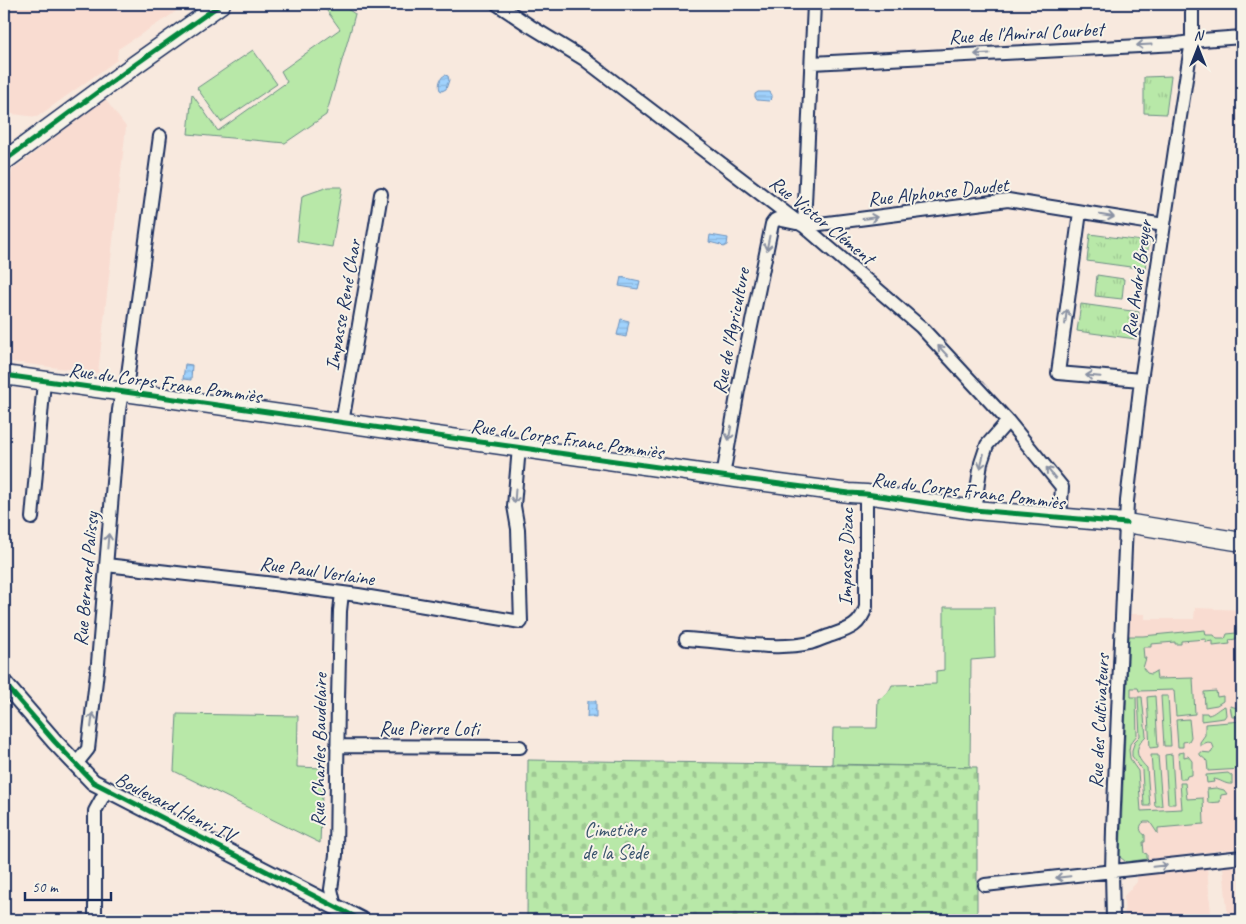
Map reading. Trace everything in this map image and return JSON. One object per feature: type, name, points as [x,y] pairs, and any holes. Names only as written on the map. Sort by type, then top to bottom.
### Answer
[{"type":"main road","points":[[4,161],[221,4]]},
{"type":"main road","name":"Rue du Corps Franc Pommiès","points":[[4,375],[974,510],[1126,522],[1242,542]]},
{"type":"street","name":"Rue Victor Clément","points":[[497,4],[584,59],[801,225],[921,327],[1008,421],[1062,486],[1060,518]]},
{"type":"street","points":[[801,225],[814,4]]},
{"type":"street","name":"Rue André Breyer","points":[[1126,522],[1142,380],[1192,41],[1192,4]]},
{"type":"street","name":"Rue de l'Amiral Courbet","points":[[812,63],[1178,44],[1242,37]]},
{"type":"street","name":"Rue Bernard Palissy","points":[[76,764],[88,749],[98,663],[122,392],[126,382],[160,136]]},
{"type":"street","name":"Impasse René Char","points":[[342,422],[381,194]]},
{"type":"street","name":"Rue Alphonse Daudet","points":[[801,225],[1008,200],[1164,225]]},
{"type":"street","points":[[1080,212],[1058,373],[1142,380]]},
{"type":"street","name":"Rue de l'Agriculture","points":[[723,476],[737,393],[772,224],[777,219],[801,225]]},
{"type":"street","points":[[32,518],[44,381]]},
{"type":"street","points":[[974,510],[981,463],[986,445],[1008,421]]},
{"type":"street","name":"Rue Paul Verlaine","points":[[106,565],[266,582],[521,622],[518,529],[514,506],[519,447]]},
{"type":"street","name":"Impasse Dizac","points":[[686,639],[774,647],[792,646],[841,632],[860,621],[866,607],[866,494]]},
{"type":"street","name":"Rue des Cultivateurs","points":[[1113,920],[1114,796],[1126,522]]},
{"type":"street","name":"Rue Charles Baudelaire","points":[[335,907],[331,889],[336,855],[340,611],[342,593]]},
{"type":"street","name":"Boulevard Henri IV","points":[[4,683],[55,742],[93,782],[361,920]]},
{"type":"street","name":"Rue Pierre Loti","points":[[337,746],[520,747]]},
{"type":"street","points":[[95,920],[96,811],[106,789]]},
{"type":"street","points":[[986,885],[1242,857]]},
{"type":"shaded area","points":[[4,4],[186,4],[118,49],[117,60],[37,117],[4,113]]},
{"type":"shaded area","points":[[105,99],[126,127],[98,373],[4,361],[4,232],[12,170]]},
{"type":"shaded area","points":[[1195,608],[1242,610],[1242,848],[1126,862],[1120,857],[1129,614],[1145,614],[1145,619],[1194,619]]},
{"type":"shaded area","points":[[1234,865],[1238,912],[1242,912],[1242,920],[1228,920],[1223,866]]},
{"type":"shaded area","points":[[1207,868],[1211,914],[1171,917],[1171,920],[1125,920],[1124,896],[1137,882],[1137,875]]},
{"type":"green space","points":[[322,4],[340,4],[355,14],[326,115],[285,143],[188,134],[192,94],[218,131],[287,82],[281,71],[340,29]]},
{"type":"green space","points":[[253,50],[277,84],[221,122],[197,88]]},
{"type":"green space","points":[[1171,76],[1166,114],[1144,113],[1144,77]]},
{"type":"green space","points":[[328,187],[342,187],[332,247],[297,241],[302,196]]},
{"type":"green space","points":[[1090,234],[1149,242],[1145,269],[1087,261]]},
{"type":"green space","points":[[1097,275],[1124,279],[1122,299],[1095,296]]},
{"type":"green space","points":[[1081,304],[1139,312],[1136,339],[1077,331]]},
{"type":"green space","points":[[944,607],[994,607],[995,658],[971,660],[970,767],[832,764],[833,728],[877,728],[878,699],[890,690],[892,685],[936,684],[936,671],[944,670]]},
{"type":"green space","points":[[1242,627],[1242,636],[1229,640],[1230,644],[1213,646],[1213,641],[1206,642],[1206,639],[1181,641],[1181,644],[1175,644],[1175,642],[1151,644],[1151,647],[1143,647],[1144,658],[1146,658],[1143,668],[1147,673],[1151,674],[1156,671],[1157,679],[1193,678],[1195,714],[1176,716],[1174,690],[1139,691],[1138,688],[1131,688],[1131,697],[1136,697],[1137,735],[1130,744],[1129,750],[1130,758],[1138,771],[1141,811],[1182,809],[1180,783],[1185,783],[1187,799],[1203,798],[1204,824],[1158,828],[1158,834],[1150,822],[1144,822],[1140,828],[1145,835],[1145,842],[1143,842],[1144,853],[1147,854],[1147,859],[1126,862],[1120,857],[1129,636],[1205,630],[1206,635],[1214,635],[1217,639],[1225,639],[1227,634],[1236,633],[1236,628]]},
{"type":"green space","points":[[1216,691],[1217,697],[1223,696],[1223,701],[1217,705],[1205,707],[1204,692]]},
{"type":"green space","points":[[1155,696],[1158,747],[1150,748],[1147,697]]},
{"type":"green space","points":[[1161,696],[1168,696],[1171,746],[1164,746]]},
{"type":"green space","points":[[1138,697],[1142,697],[1146,736],[1139,744],[1138,756],[1147,768],[1150,806],[1144,806],[1142,770],[1132,756],[1135,741],[1140,736]]},
{"type":"green space","points":[[1225,706],[1226,715],[1224,718],[1201,721],[1201,713],[1207,713],[1208,715]]},
{"type":"green space","points":[[1230,706],[1242,711],[1242,717],[1232,717]]},
{"type":"green space","points":[[177,714],[298,716],[297,767],[323,768],[320,843],[174,771]]},
{"type":"green space","points":[[1189,719],[1191,737],[1189,741],[1183,742],[1183,747],[1178,747],[1176,720]]},
{"type":"green space","points":[[1242,721],[1242,736],[1240,740],[1242,769],[1208,771],[1207,761],[1200,755],[1200,752],[1211,753],[1214,748],[1212,743],[1209,742],[1200,746],[1200,742],[1205,735],[1205,724]]},
{"type":"green space","points":[[1184,752],[1184,757],[1188,756],[1192,761],[1192,775],[1187,776],[1186,779],[1180,779],[1178,753]]},
{"type":"green space","points":[[1172,754],[1175,804],[1168,804],[1165,755]]},
{"type":"green space","points":[[1151,755],[1158,755],[1162,806],[1155,806]]},
{"type":"green space","name":"Cimetière de la Sède","points":[[528,760],[977,767],[977,920],[527,920]]},
{"type":"green space","points":[[1228,773],[1232,776],[1232,784],[1213,779],[1214,782],[1207,783],[1206,775]]},
{"type":"green space","points":[[1216,788],[1224,790],[1227,794],[1221,795],[1220,802],[1208,803],[1207,789]]},
{"type":"water","points":[[445,75],[448,76],[449,80],[446,89],[442,91],[439,84]]},
{"type":"water","points":[[758,92],[770,92],[772,98],[769,101],[757,100],[755,94]]},
{"type":"water","points":[[710,235],[728,238],[727,245],[723,247],[709,242]]},
{"type":"water","points":[[621,277],[640,281],[638,289],[619,286]]},
{"type":"water","points":[[621,319],[629,321],[626,337],[617,335]]},
{"type":"water","points":[[185,364],[192,365],[191,380],[183,379]]},
{"type":"water","points":[[588,701],[596,701],[596,718],[587,717]]},
{"type":"cycle path","points":[[4,161],[221,4]]},
{"type":"cycle path","points":[[4,375],[974,510],[1126,523]]},
{"type":"cycle path","points":[[4,683],[55,742],[93,782],[361,920]]}]
